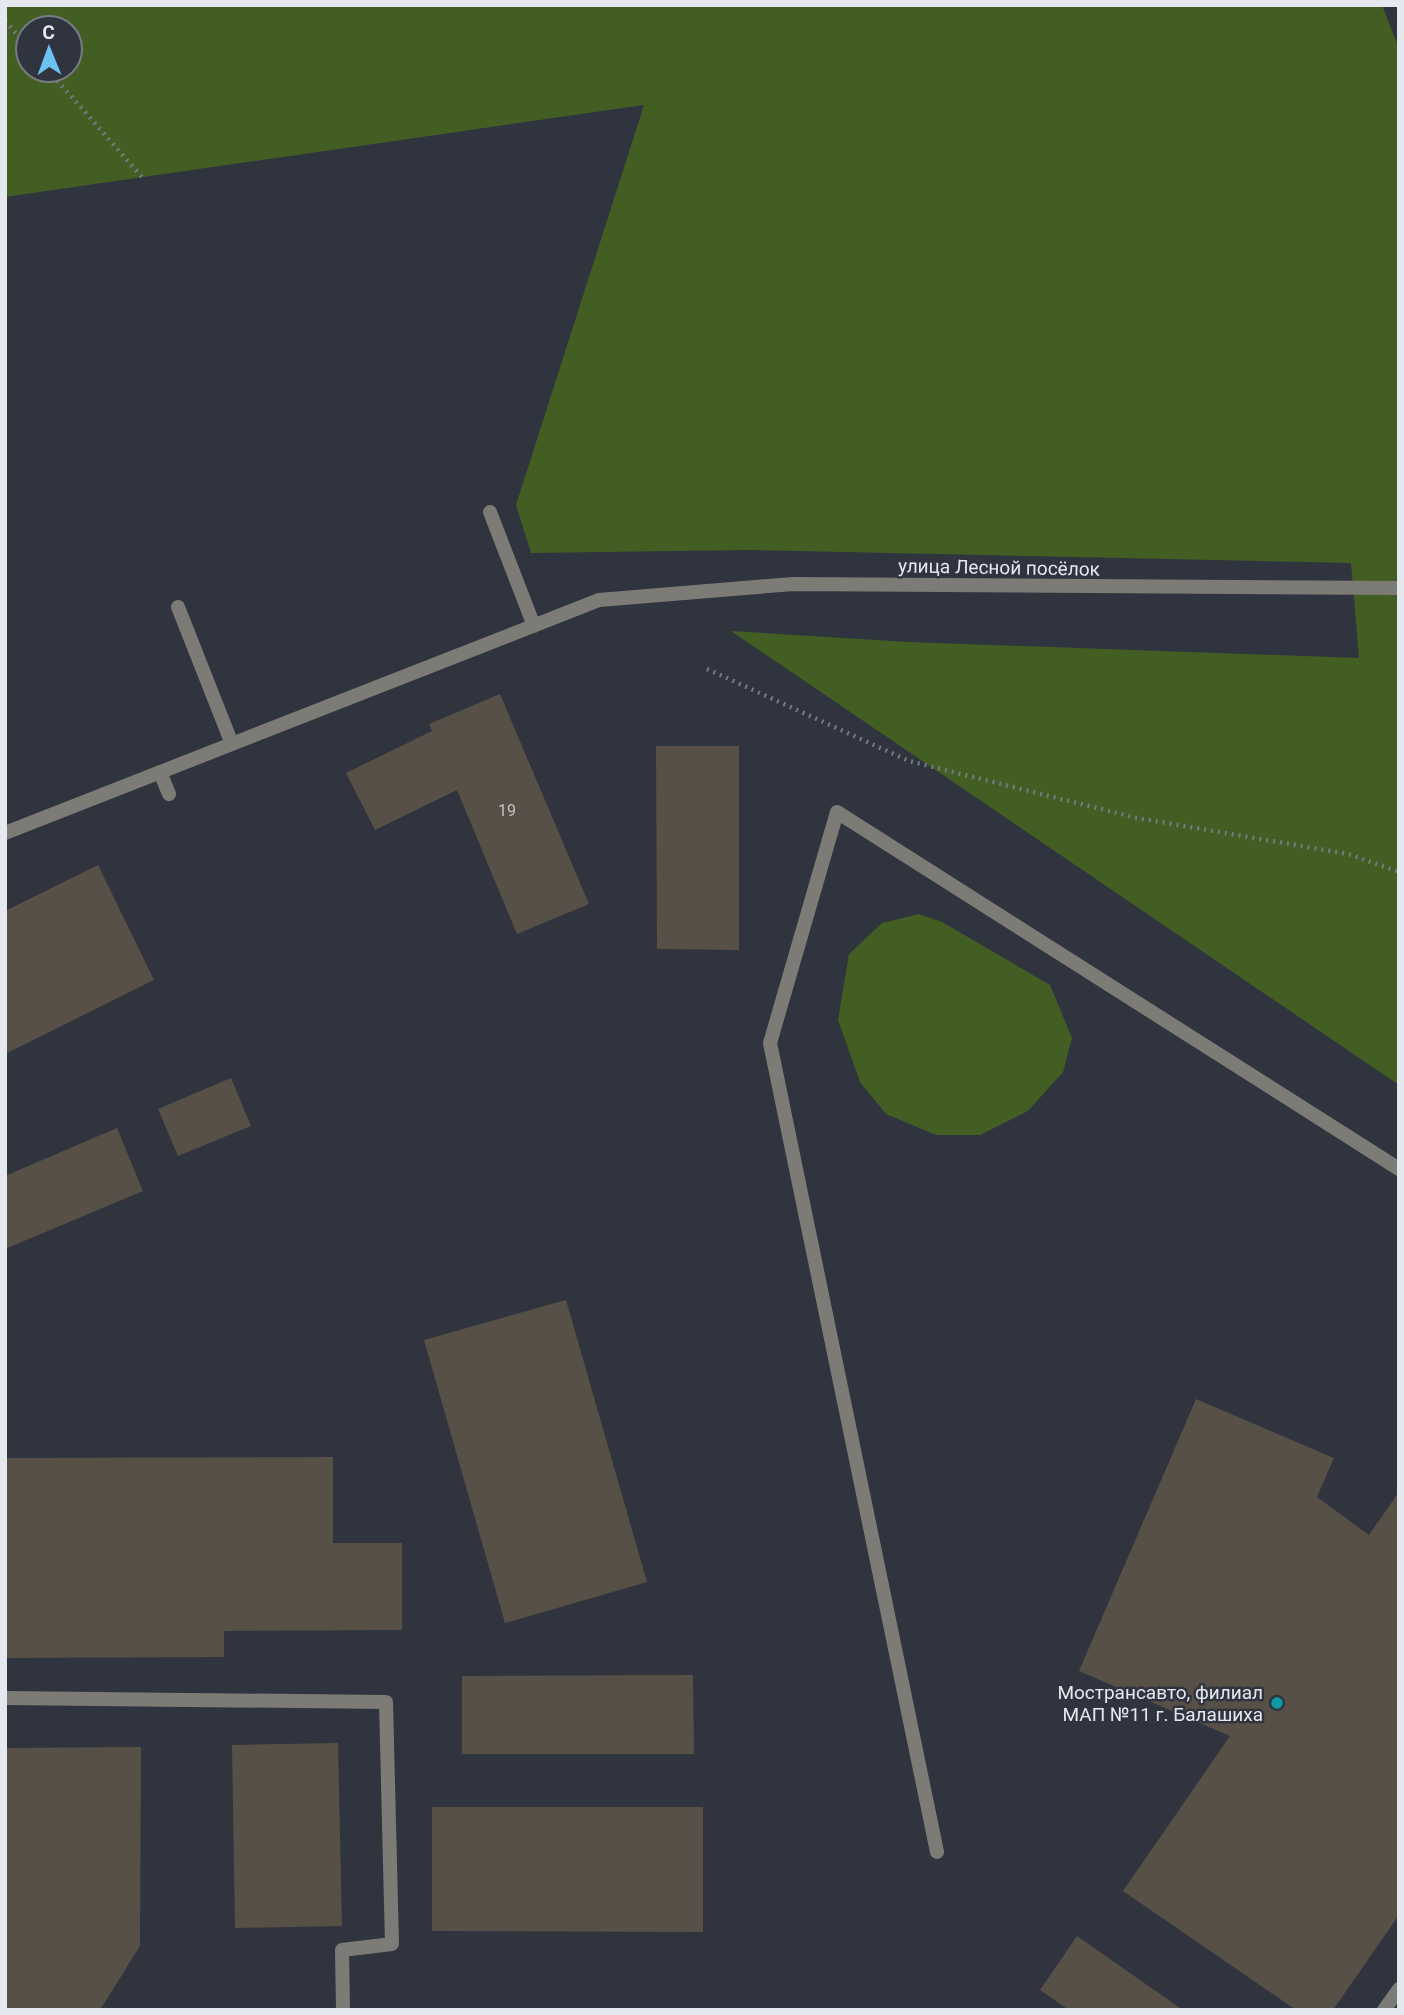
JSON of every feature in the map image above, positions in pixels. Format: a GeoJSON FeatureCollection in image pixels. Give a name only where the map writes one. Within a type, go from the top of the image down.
{"type":"FeatureCollection","features":[{"type":"Feature","properties":{"kind":"street"},"geometry":{"type":"LineString","coordinates":[[491,512],[534,626]]}},
{"type":"Feature","properties":{"kind":"street","name":"улица Лесной посёлок"},"geometry":{"type":"LineString","coordinates":[[5,833],[599,600],[793,584],[1399,589]]}},
{"type":"Feature","properties":{"kind":"street"},"geometry":{"type":"LineString","coordinates":[[178,607],[232,744]]}},
{"type":"Feature","properties":{"kind":"street"},"geometry":{"type":"LineString","coordinates":[[160,772],[169,794]]}},
{"type":"Feature","properties":{"kind":"street"},"geometry":{"type":"LineString","coordinates":[[937,1852],[770,1043],[837,812],[1399,1169]]}},
{"type":"Feature","properties":{"kind":"street"},"geometry":{"type":"LineString","coordinates":[[5,1698],[386,1702],[392,1944],[342,1950],[343,2010]]}},
{"type":"Feature","properties":{"kind":"street"},"geometry":{"type":"LineString","coordinates":[[1384,2010],[1399,1989]]}},
{"type":"Feature","properties":{"kind":"path"},"geometry":{"type":"LineString","coordinates":[[60,84],[142,177]]}},
{"type":"Feature","properties":{"kind":"path"},"geometry":{"type":"LineString","coordinates":[[707,669],[909,761],[1137,818],[1348,854],[1399,872]]}},
{"type":"Feature","properties":{"kind":"green space"},"geometry":{"type":"Polygon","coordinates":[[[5,5],[1382,5],[1399,49],[1399,1085],[731,631],[908,642],[1359,658],[1351,563],[748,550],[531,553],[516,505],[644,105],[5,197],[5,5]]]}},
{"type":"Feature","properties":{"kind":"green space"},"geometry":{"type":"Polygon","coordinates":[[[919,914],[942,922],[1050,985],[1072,1038],[1063,1072],[1028,1111],[980,1135],[936,1135],[886,1114],[860,1082],[838,1020],[849,954],[882,923],[919,914]]]}},
{"type":"Feature","properties":{"kind":"building"},"geometry":{"type":"Polygon","coordinates":[[[500,694],[589,904],[517,934],[457,790],[375,830],[346,773],[432,731],[429,724],[500,694]]]}},
{"type":"Feature","properties":{"kind":"building"},"geometry":{"type":"Polygon","coordinates":[[[656,746],[739,746],[739,950],[657,949],[656,746]]]}},
{"type":"Feature","properties":{"kind":"building"},"geometry":{"type":"Polygon","coordinates":[[[98,865],[154,980],[5,1054],[5,911],[98,865]]]}},
{"type":"Feature","properties":{"kind":"building"},"geometry":{"type":"Polygon","coordinates":[[[231,1078],[251,1126],[178,1156],[158,1109],[231,1078]]]}},
{"type":"Feature","properties":{"kind":"building"},"geometry":{"type":"Polygon","coordinates":[[[117,1128],[143,1191],[5,1249],[5,1176],[117,1128]]]}},
{"type":"Feature","properties":{"kind":"building"},"geometry":{"type":"Polygon","coordinates":[[[566,1300],[647,1582],[505,1623],[424,1340],[566,1300]]]}},
{"type":"Feature","properties":{"kind":"building","name":"Мострансавто, филиал МАП №11 г. Балашиха"},"geometry":{"type":"Polygon","coordinates":[[[1196,1399],[1334,1458],[1317,1497],[1369,1535],[1399,1492],[1399,1915],[1333,2010],[1296,2010],[1123,1891],[1230,1736],[1079,1671],[1196,1399]]]}},
{"type":"Feature","properties":{"kind":"building"},"geometry":{"type":"Polygon","coordinates":[[[333,1457],[333,1543],[402,1543],[402,1630],[224,1631],[224,1657],[5,1658],[5,1458],[333,1457]]]}},
{"type":"Feature","properties":{"kind":"building"},"geometry":{"type":"Polygon","coordinates":[[[693,1675],[694,1754],[462,1754],[462,1676],[693,1675]]]}},
{"type":"Feature","properties":{"kind":"building"},"geometry":{"type":"Polygon","coordinates":[[[338,1743],[342,1926],[235,1928],[232,1745],[338,1743]]]}},
{"type":"Feature","properties":{"kind":"building"},"geometry":{"type":"Polygon","coordinates":[[[141,1747],[140,1946],[100,2010],[5,2010],[5,1748],[141,1747]]]}},
{"type":"Feature","properties":{"kind":"building"},"geometry":{"type":"Polygon","coordinates":[[[432,1807],[703,1807],[703,1932],[432,1931],[432,1807]]]}},
{"type":"Feature","properties":{"kind":"building"},"geometry":{"type":"Polygon","coordinates":[[[1077,1936],[1183,2010],[1069,2010],[1040,1990],[1077,1936]]]}},
{"type":"Feature","properties":{"kind":"place","name":"Мострансавто, филиал МАП №11 г. Балашиха"},"geometry":{"type":"Point","coordinates":[1277,1703]}}]}
